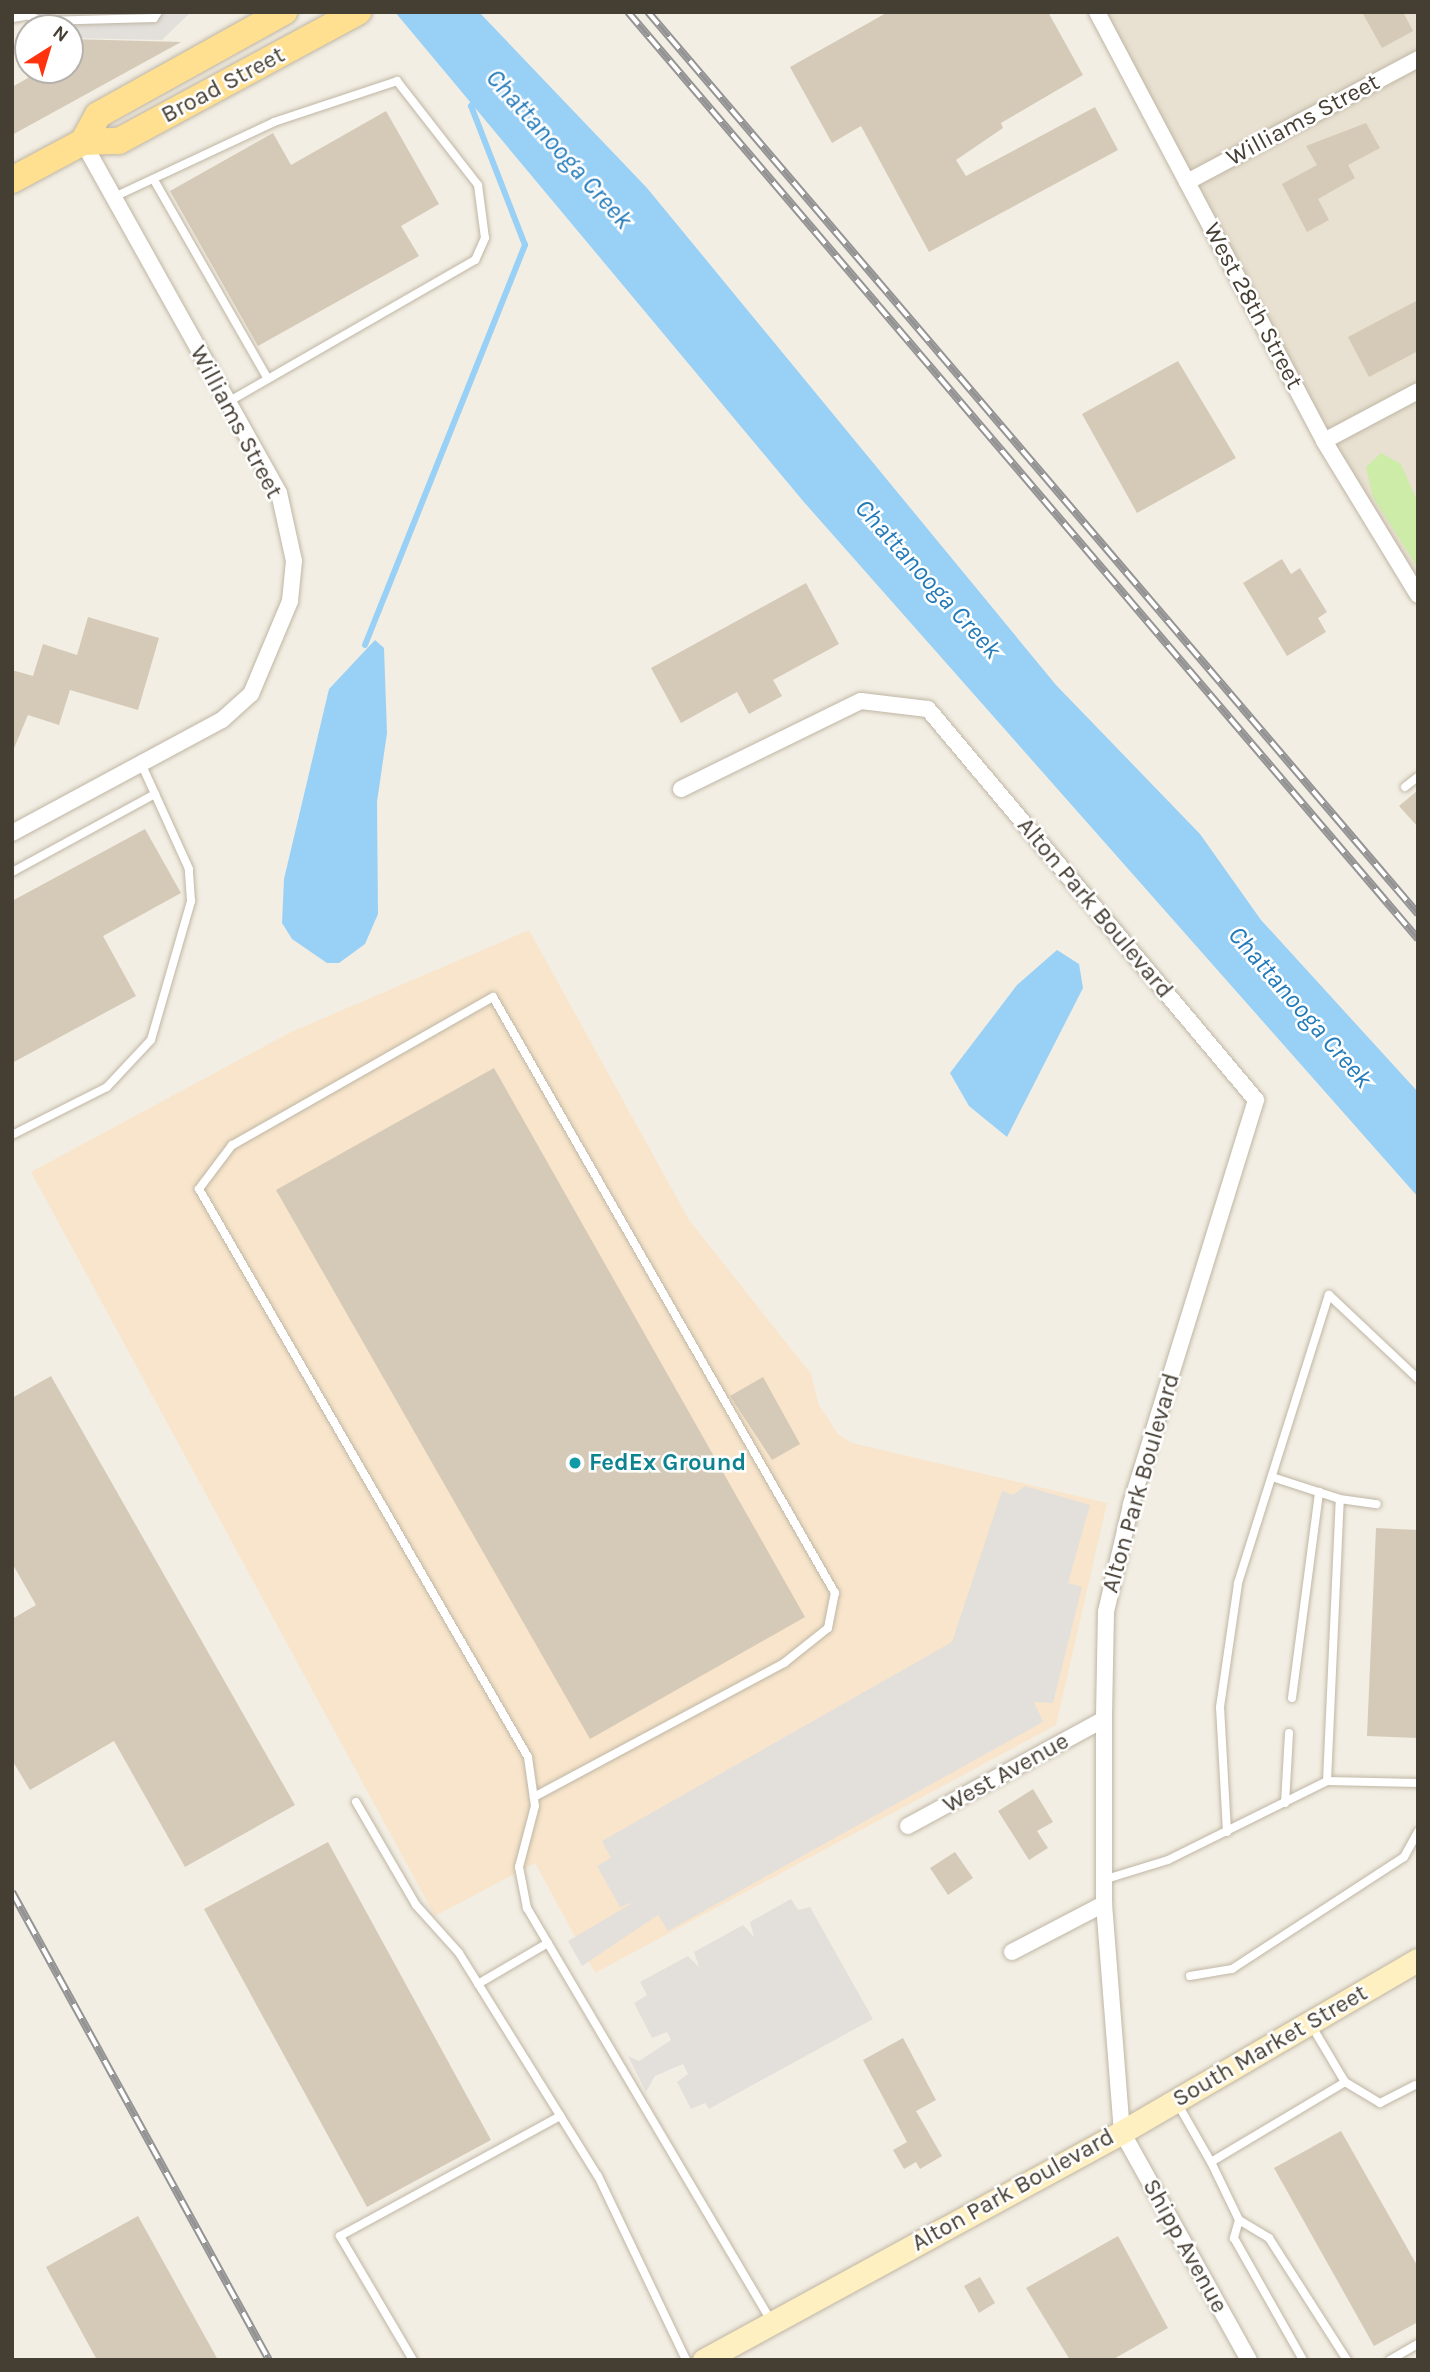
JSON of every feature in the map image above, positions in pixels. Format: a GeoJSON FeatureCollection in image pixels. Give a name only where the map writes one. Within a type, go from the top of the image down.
{"type":"FeatureCollection","features":[{"type":"Feature","properties":{"kind":"main road","name":"Broad Street"},"geometry":{"type":"LineString","coordinates":[[83,142],[98,115],[284,12]]}},
{"type":"Feature","properties":{"kind":"main road","name":"Broad Street"},"geometry":{"type":"LineString","coordinates":[[12,180],[83,142],[119,141],[358,12]]}},
{"type":"Feature","properties":{"kind":"main road","name":"South Market Street"},"geometry":{"type":"LineString","coordinates":[[1122,2132],[1418,1960]]}},
{"type":"Feature","properties":{"kind":"main road","name":"Alton Park Boulevard"},"geometry":{"type":"LineString","coordinates":[[704,2360],[1122,2132]]}},
{"type":"Feature","properties":{"kind":"street","name":"West 28th Street"},"geometry":{"type":"LineString","coordinates":[[1097,12],[1324,441],[1418,595]]}},
{"type":"Feature","properties":{"kind":"street","name":"Williams Street"},"geometry":{"type":"LineString","coordinates":[[1187,182],[1418,59]]}},
{"type":"Feature","properties":{"kind":"street","name":"Williams Street"},"geometry":{"type":"LineString","coordinates":[[12,833],[222,720],[251,694],[290,601],[294,561],[279,493],[83,142]]}},
{"type":"Feature","properties":{"kind":"street"},"geometry":{"type":"LineString","coordinates":[[1324,441],[1418,391]]}},
{"type":"Feature","properties":{"kind":"street","name":"Alton Park Boulevard"},"geometry":{"type":"LineString","coordinates":[[681,789],[797,728],[861,701],[928,709],[1256,1100],[1131,1505],[1106,1612],[1104,1904],[1122,2132]]}},
{"type":"Feature","properties":{"kind":"street","name":"West Avenue"},"geometry":{"type":"LineString","coordinates":[[908,1826],[1104,1719]]}},
{"type":"Feature","properties":{"kind":"street"},"geometry":{"type":"LineString","coordinates":[[1013,1952],[1104,1904]]}},
{"type":"Feature","properties":{"kind":"street","name":"Shipp Avenue"},"geometry":{"type":"LineString","coordinates":[[1122,2132],[1249,2360]]}},
{"type":"Feature","properties":{"kind":"lane"},"geometry":{"type":"LineString","coordinates":[[84,16],[153,18],[158,12]]}},
{"type":"Feature","properties":{"kind":"lane"},"geometry":{"type":"LineString","coordinates":[[112,198],[274,122],[397,80],[478,184],[485,238],[475,260],[228,402]]}},
{"type":"Feature","properties":{"kind":"lane"},"geometry":{"type":"LineString","coordinates":[[154,180],[268,379]]}},
{"type":"Feature","properties":{"kind":"lane"},"geometry":{"type":"LineString","coordinates":[[12,1135],[107,1087],[151,1040],[191,901],[189,869],[141,763]]}},
{"type":"Feature","properties":{"kind":"lane"},"geometry":{"type":"LineString","coordinates":[[1405,787],[1418,777]]}},
{"type":"Feature","properties":{"kind":"lane"},"geometry":{"type":"LineString","coordinates":[[12,872],[155,794]]}},
{"type":"Feature","properties":{"kind":"lane"},"geometry":{"type":"LineString","coordinates":[[534,1797],[784,1663],[828,1628],[835,1592],[492,997],[232,1145],[199,1189],[528,1757],[534,1797],[519,1867],[527,1908],[772,2322]]}},
{"type":"Feature","properties":{"kind":"lane"},"geometry":{"type":"LineString","coordinates":[[1227,1832],[1220,1707],[1238,1583],[1329,1294],[1418,1379]]}},
{"type":"Feature","properties":{"kind":"lane"},"geometry":{"type":"LineString","coordinates":[[1272,1476],[1340,1499],[1377,1504]]}},
{"type":"Feature","properties":{"kind":"lane"},"geometry":{"type":"LineString","coordinates":[[1292,1698],[1319,1492]]}},
{"type":"Feature","properties":{"kind":"lane"},"geometry":{"type":"LineString","coordinates":[[1327,1781],[1340,1499]]}},
{"type":"Feature","properties":{"kind":"lane"},"geometry":{"type":"LineString","coordinates":[[1285,1803],[1289,1733]]}},
{"type":"Feature","properties":{"kind":"lane"},"geometry":{"type":"LineString","coordinates":[[1104,1880],[1227,1832],[1327,1781],[1418,1783]]}},
{"type":"Feature","properties":{"kind":"lane"},"geometry":{"type":"LineString","coordinates":[[356,1802],[416,1905],[478,1984],[598,2176],[686,2360]]}},
{"type":"Feature","properties":{"kind":"lane"},"geometry":{"type":"LineString","coordinates":[[1190,1976],[1232,1969],[1404,1857],[1418,1832]]}},
{"type":"Feature","properties":{"kind":"lane"},"geometry":{"type":"LineString","coordinates":[[478,1984],[548,1943]]}},
{"type":"Feature","properties":{"kind":"lane"},"geometry":{"type":"LineString","coordinates":[[1310,2023],[1345,2082],[1380,2103],[1415,2085]]}},
{"type":"Feature","properties":{"kind":"lane"},"geometry":{"type":"LineString","coordinates":[[1211,2162],[1345,2082]]}},
{"type":"Feature","properties":{"kind":"lane"},"geometry":{"type":"LineString","coordinates":[[1175,2101],[1211,2162],[1239,2220],[1269,2238],[1347,2360]]}},
{"type":"Feature","properties":{"kind":"lane"},"geometry":{"type":"LineString","coordinates":[[413,2360],[340,2236],[560,2116]]}},
{"type":"Feature","properties":{"kind":"lane"},"geometry":{"type":"LineString","coordinates":[[1239,2220],[1234,2238],[1303,2360]]}},
{"type":"Feature","properties":{"kind":"lane"},"geometry":{"type":"LineString","coordinates":[[1390,2360],[1418,2344]]}},
{"type":"Feature","properties":{"kind":"shaded area"},"geometry":{"type":"Polygon","coordinates":[[[57,12],[191,12],[162,40],[84,38],[84,14],[57,12]]]}},
{"type":"Feature","properties":{"kind":"shaded area"},"geometry":{"type":"Polygon","coordinates":[[[1097,12],[1418,12],[1418,595],[1097,12]]]}},
{"type":"Feature","properties":{"kind":"shaded area"},"geometry":{"type":"Polygon","coordinates":[[[529,930],[689,1220],[811,1374],[819,1405],[838,1434],[852,1443],[1107,1503],[1056,1725],[595,1973],[535,1863],[435,1916],[31,1172],[291,1032],[529,930]]]}},
{"type":"Feature","properties":{"kind":"shaded area"},"geometry":{"type":"Polygon","coordinates":[[[1025,1486],[1090,1505],[1068,1583],[1082,1587],[1053,1703],[1034,1702],[1043,1722],[668,1931],[658,1915],[582,1966],[568,1941],[634,1902],[620,1907],[597,1866],[611,1858],[602,1841],[952,1642],[1002,1491],[1013,1495],[1025,1486]]]}},
{"type":"Feature","properties":{"kind":"shaded area"},"geometry":{"type":"Polygon","coordinates":[[[791,1899],[798,1910],[810,1907],[873,2019],[709,2109],[705,2103],[691,2109],[677,2082],[688,2074],[683,2064],[655,2076],[646,2092],[628,2056],[639,2061],[671,2040],[667,2032],[652,2038],[634,2003],[647,1995],[640,1982],[688,1956],[699,1967],[694,1952],[743,1925],[754,1937],[750,1922],[791,1899]]]}},
{"type":"Feature","properties":{"kind":"green space"},"geometry":{"type":"Polygon","coordinates":[[[1381,453],[1401,464],[1418,503],[1418,568],[1373,497],[1366,467],[1381,453]]]}},
{"type":"Feature","properties":{"kind":"water","name":"Chattanooga Creek"},"geometry":{"type":"Polygon","coordinates":[[[395,12],[479,12],[647,188],[1056,685],[1200,834],[1261,920],[1418,1092],[1418,1197],[803,501],[395,12]]]}},
{"type":"Feature","properties":{"kind":"water"},"geometry":{"type":"Polygon","coordinates":[[[375,640],[384,648],[387,733],[377,802],[378,914],[365,944],[339,963],[327,963],[292,939],[282,923],[284,879],[329,689],[375,640]]]}},
{"type":"Feature","properties":{"kind":"water"},"geometry":{"type":"Polygon","coordinates":[[[1057,950],[1079,964],[1083,988],[1007,1137],[969,1106],[950,1073],[1017,985],[1057,950]]]}},
{"type":"Feature","properties":{"kind":"building"},"geometry":{"type":"Polygon","coordinates":[[[888,12],[1048,12],[1083,75],[1001,123],[1003,128],[956,160],[966,176],[1095,107],[1118,150],[929,252],[861,126],[832,143],[790,67],[888,12]]]}},
{"type":"Feature","properties":{"kind":"building"},"geometry":{"type":"Polygon","coordinates":[[[1362,12],[1403,12],[1413,31],[1382,48],[1362,12]]]}},
{"type":"Feature","properties":{"kind":"building"},"geometry":{"type":"Polygon","coordinates":[[[84,39],[181,42],[12,135],[12,87],[17,84],[84,84],[84,39]]]}},
{"type":"Feature","properties":{"kind":"building"},"geometry":{"type":"Polygon","coordinates":[[[386,111],[439,204],[401,226],[419,256],[258,346],[170,191],[273,133],[291,165],[386,111]]]}},
{"type":"Feature","properties":{"kind":"building"},"geometry":{"type":"Polygon","coordinates":[[[1366,123],[1380,148],[1348,165],[1355,178],[1318,199],[1329,220],[1307,232],[1282,184],[1317,165],[1306,146],[1366,123]]]}},
{"type":"Feature","properties":{"kind":"building"},"geometry":{"type":"Polygon","coordinates":[[[1418,300],[1418,351],[1369,377],[1348,337],[1418,300]]]}},
{"type":"Feature","properties":{"kind":"building"},"geometry":{"type":"Polygon","coordinates":[[[1178,361],[1236,458],[1137,513],[1082,414],[1178,361]]]}},
{"type":"Feature","properties":{"kind":"building"},"geometry":{"type":"Polygon","coordinates":[[[1282,559],[1291,574],[1300,568],[1327,612],[1318,618],[1326,632],[1287,656],[1243,583],[1282,559]]]}},
{"type":"Feature","properties":{"kind":"building"},"geometry":{"type":"Polygon","coordinates":[[[806,583],[839,644],[773,680],[782,696],[749,714],[737,692],[681,723],[651,668],[806,583]]]}},
{"type":"Feature","properties":{"kind":"building"},"geometry":{"type":"Polygon","coordinates":[[[88,617],[159,638],[138,710],[70,690],[59,725],[28,715],[12,753],[12,670],[33,676],[43,644],[77,655],[88,617]]]}},
{"type":"Feature","properties":{"kind":"building"},"geometry":{"type":"Polygon","coordinates":[[[1418,790],[1418,827],[1399,806],[1418,790]]]}},
{"type":"Feature","properties":{"kind":"building"},"geometry":{"type":"Polygon","coordinates":[[[145,829],[181,893],[103,936],[136,996],[12,1063],[12,901],[145,829]]]}},
{"type":"Feature","properties":{"kind":"building","name":"FedEx Ground"},"geometry":{"type":"Polygon","coordinates":[[[494,1068],[805,1617],[590,1739],[276,1190],[494,1068]]]}},
{"type":"Feature","properties":{"kind":"building"},"geometry":{"type":"Polygon","coordinates":[[[51,1376],[295,1805],[185,1867],[114,1741],[30,1790],[12,1760],[12,1619],[36,1605],[12,1563],[12,1398],[51,1376]]]}},
{"type":"Feature","properties":{"kind":"building"},"geometry":{"type":"Polygon","coordinates":[[[763,1377],[800,1444],[772,1460],[730,1396],[763,1377]]]}},
{"type":"Feature","properties":{"kind":"building"},"geometry":{"type":"Polygon","coordinates":[[[1376,1528],[1418,1530],[1418,1738],[1367,1736],[1376,1528]]]}},
{"type":"Feature","properties":{"kind":"building"},"geometry":{"type":"Polygon","coordinates":[[[1033,1789],[1053,1822],[1037,1831],[1048,1848],[1029,1860],[998,1811],[1033,1789]]]}},
{"type":"Feature","properties":{"kind":"building"},"geometry":{"type":"Polygon","coordinates":[[[328,1842],[491,2140],[367,2207],[204,1909],[328,1842]]]}},
{"type":"Feature","properties":{"kind":"building"},"geometry":{"type":"Polygon","coordinates":[[[955,1852],[973,1878],[948,1895],[930,1868],[955,1852]]]}},
{"type":"Feature","properties":{"kind":"building"},"geometry":{"type":"Polygon","coordinates":[[[903,2038],[936,2100],[916,2111],[942,2156],[920,2169],[916,2162],[904,2169],[893,2150],[907,2142],[863,2060],[903,2038]]]}},
{"type":"Feature","properties":{"kind":"building"},"geometry":{"type":"Polygon","coordinates":[[[1341,2131],[1418,2267],[1418,2322],[1374,2346],[1274,2168],[1341,2131]]]}},
{"type":"Feature","properties":{"kind":"building"},"geometry":{"type":"Polygon","coordinates":[[[138,2216],[218,2360],[97,2360],[46,2267],[138,2216]]]}},
{"type":"Feature","properties":{"kind":"building"},"geometry":{"type":"Polygon","coordinates":[[[1118,2236],[1168,2328],[1112,2360],[1070,2360],[1026,2288],[1118,2236]]]}},
{"type":"Feature","properties":{"kind":"building"},"geometry":{"type":"Polygon","coordinates":[[[980,2277],[995,2303],[979,2313],[964,2286],[980,2277]]]}},
{"type":"Feature","properties":{"kind":"waterway","name":"Chattanooga Creek"},"geometry":{"type":"LineString","coordinates":[[365,645],[525,245],[471,106],[477,99]]}},
{"type":"Feature","properties":{"kind":"railway"},"geometry":{"type":"LineString","coordinates":[[628,12],[1418,939]]}},
{"type":"Feature","properties":{"kind":"railway"},"geometry":{"type":"LineString","coordinates":[[648,12],[1418,914]]}},
{"type":"Feature","properties":{"kind":"railway"},"geometry":{"type":"LineString","coordinates":[[12,1892],[269,2360]]}},
{"type":"Feature","properties":{"kind":"place","name":"FedEx Ground"},"geometry":{"type":"Point","coordinates":[575,1463]}}]}
